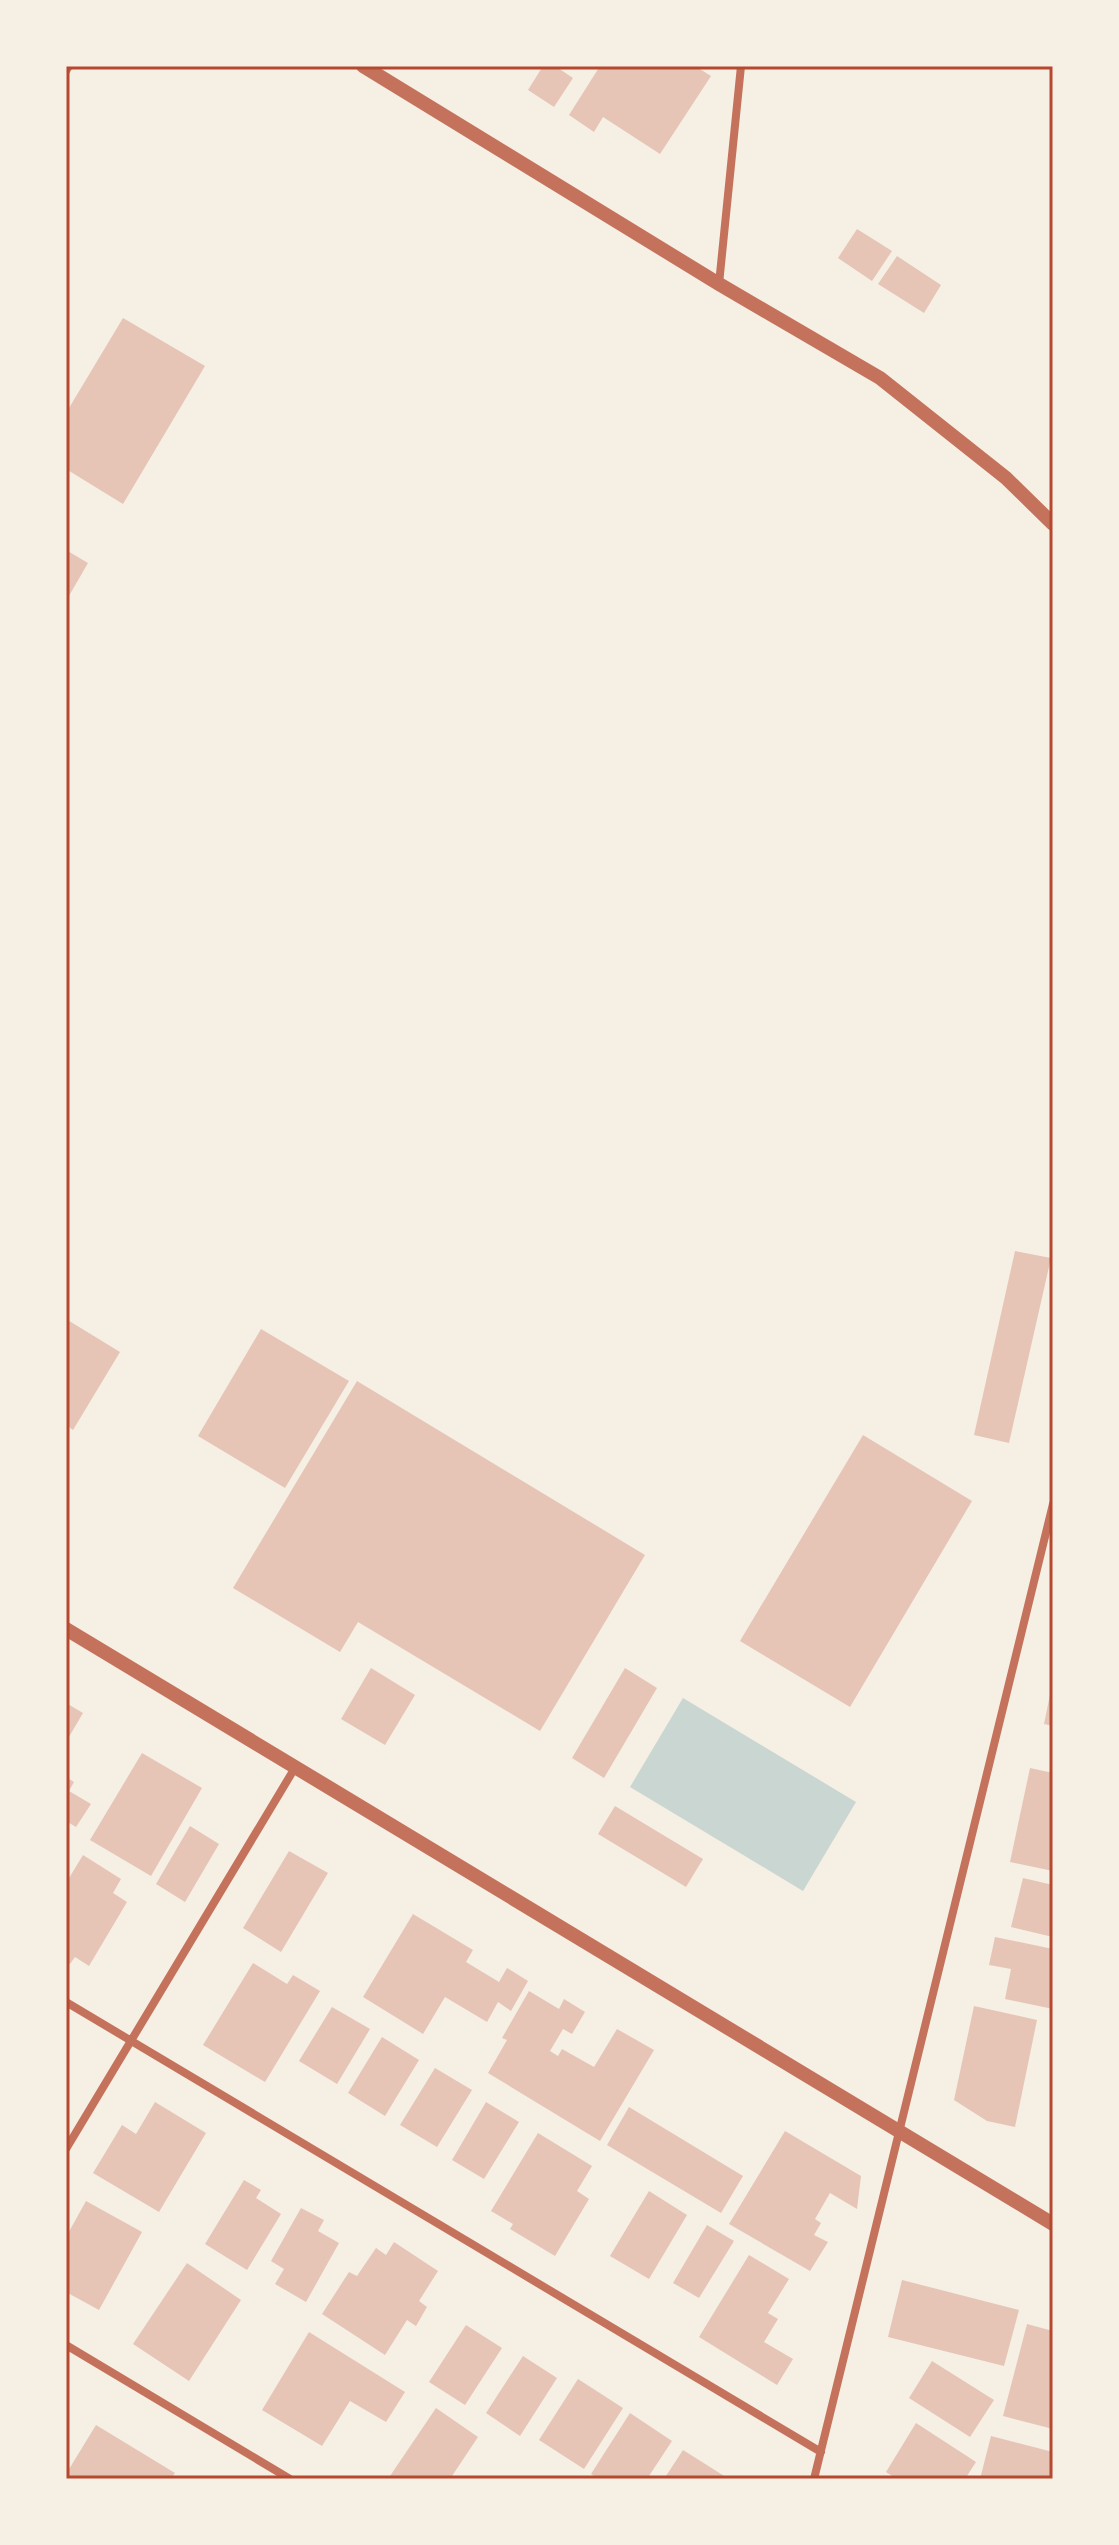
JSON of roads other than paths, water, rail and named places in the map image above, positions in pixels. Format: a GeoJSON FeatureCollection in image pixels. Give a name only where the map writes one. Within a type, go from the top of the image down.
{"type":"FeatureCollection","features":[{"type":"Feature","properties":{"kind":"street"},"geometry":{"type":"LineString","coordinates":[[363,66],[719,284],[880,378],[1006,478],[1053,524]]}},
{"type":"Feature","properties":{"kind":"street"},"geometry":{"type":"LineString","coordinates":[[719,284],[741,66]]}},
{"type":"Feature","properties":{"kind":"street"},"geometry":{"type":"LineString","coordinates":[[814,2479],[1053,1504]]}},
{"type":"Feature","properties":{"kind":"street"},"geometry":{"type":"LineString","coordinates":[[66,1629],[1053,2224]]}},
{"type":"Feature","properties":{"kind":"street"},"geometry":{"type":"LineString","coordinates":[[66,2149],[296,1766]]}},
{"type":"Feature","properties":{"kind":"street"},"geometry":{"type":"LineString","coordinates":[[66,2002],[821,2452]]}},
{"type":"Feature","properties":{"kind":"street"},"geometry":{"type":"LineString","coordinates":[[66,2345],[290,2479]]}}]}
